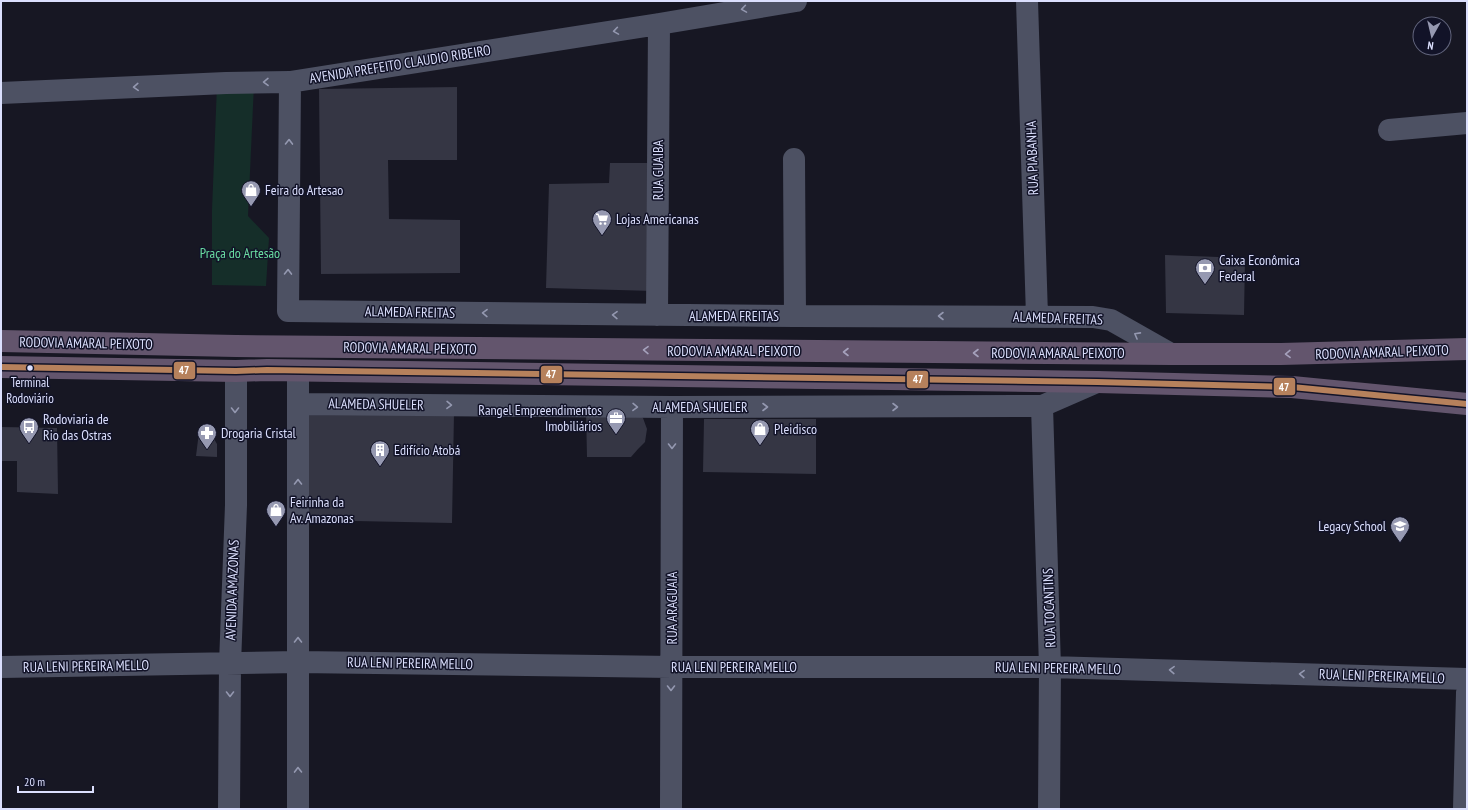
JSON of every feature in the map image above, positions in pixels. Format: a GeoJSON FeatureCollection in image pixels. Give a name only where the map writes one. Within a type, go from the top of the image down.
{"type":"FeatureCollection","features":[{"type":"Feature","properties":{"kind":"highway","name":"RODOVIA AMARAL PEIXOTO"},"geometry":{"type":"LineString","coordinates":[[1,340],[236,346],[1171,354],[1281,354],[1467,349]]}},
{"type":"Feature","properties":{"kind":"highway","name":"RODOVIA AMARAL PEIXOTO"},"geometry":{"type":"LineString","coordinates":[[1,367],[1097,382],[1292,387],[1467,404]]}},
{"type":"Feature","properties":{"kind":"street","name":"AVENIDA PREFEITO CLAUDIO RIBEIRO"},"geometry":{"type":"LineString","coordinates":[[1,93],[226,83],[290,82],[796,1]]}},
{"type":"Feature","properties":{"kind":"street","name":"RUA PIABANHA"},"geometry":{"type":"LineString","coordinates":[[1027,1],[1037,316]]}},
{"type":"Feature","properties":{"kind":"street","name":"RUA GUAIBA"},"geometry":{"type":"LineString","coordinates":[[657,315],[659,24]]}},
{"type":"Feature","properties":{"kind":"street","name":"ALAMEDA FREITAS"},"geometry":{"type":"LineString","coordinates":[[290,82],[288,311],[657,315],[1093,317],[1106,318],[1171,354]]}},
{"type":"Feature","properties":{"kind":"street"},"geometry":{"type":"LineString","coordinates":[[1390,130],[1467,123]]}},
{"type":"Feature","properties":{"kind":"street"},"geometry":{"type":"LineString","coordinates":[[794,159],[795,316]]}},
{"type":"Feature","properties":{"kind":"street","name":"AVENIDA AMAZONAS"},"geometry":{"type":"LineString","coordinates":[[229,809],[230,664],[236,505],[236,371]]}},
{"type":"Feature","properties":{"kind":"street"},"geometry":{"type":"LineString","coordinates":[[298,372],[298,809]]}},
{"type":"Feature","properties":{"kind":"street","name":"ALAMEDA SHUELER"},"geometry":{"type":"LineString","coordinates":[[298,404],[672,407],[1042,406],[1097,382]]}},
{"type":"Feature","properties":{"kind":"street","name":"RUA TOCANTINS"},"geometry":{"type":"LineString","coordinates":[[1042,406],[1050,667],[1049,809]]}},
{"type":"Feature","properties":{"kind":"street","name":"RUA ARAGUAIA"},"geometry":{"type":"LineString","coordinates":[[671,809],[672,407]]}},
{"type":"Feature","properties":{"kind":"street","name":"RUA LENI PEREIRA MELLO"},"geometry":{"type":"LineString","coordinates":[[1,667],[298,662],[672,667],[1050,667],[1467,679]]}},
{"type":"Feature","properties":{"kind":"street"},"geometry":{"type":"LineString","coordinates":[[1464,809],[1467,693]]}},
{"type":"Feature","properties":{"kind":"green space","name":"Praça do Artesão"},"geometry":{"type":"Polygon","coordinates":[[[254,84],[248,216],[269,238],[266,286],[212,285],[212,210],[217,85],[254,84]]]}},
{"type":"Feature","properties":{"kind":"building"},"geometry":{"type":"Polygon","coordinates":[[[457,87],[457,160],[388,160],[389,219],[460,220],[460,273],[321,274],[319,89],[457,87]]]}},
{"type":"Feature","properties":{"kind":"building","name":"Lojas Americanas"},"geometry":{"type":"Polygon","coordinates":[[[610,163],[658,163],[654,291],[546,288],[549,184],[609,183],[610,163]]]}},
{"type":"Feature","properties":{"kind":"building","name":"Caixa Econômica Federal"},"geometry":{"type":"Polygon","coordinates":[[[1165,255],[1245,258],[1244,315],[1166,313],[1165,255]]]}},
{"type":"Feature","properties":{"kind":"building","name":"Rangel Empreendimentos Imobiliários"},"geometry":{"type":"Polygon","coordinates":[[[631,410],[643,418],[647,429],[645,442],[631,457],[587,457],[586,411],[631,410]]]}},
{"type":"Feature","properties":{"kind":"building","name":"Edifício Atobá"},"geometry":{"type":"Polygon","coordinates":[[[308,412],[454,413],[452,523],[307,520],[308,412]]]}},
{"type":"Feature","properties":{"kind":"building","name":"Pleidisco"},"geometry":{"type":"Polygon","coordinates":[[[704,419],[816,419],[816,474],[703,472],[704,419]]]}},
{"type":"Feature","properties":{"kind":"building","name":"Rodoviaria de Rio das Ostras"},"geometry":{"type":"Polygon","coordinates":[[[1,427],[57,428],[58,494],[17,492],[17,461],[1,461],[1,427]]]}},
{"type":"Feature","properties":{"kind":"building","name":"Drogaria Cristal"},"geometry":{"type":"Polygon","coordinates":[[[199,432],[211,434],[217,444],[217,457],[196,456],[199,432]]]}},
{"type":"Feature","properties":{"kind":"transit line","name":"47"},"geometry":{"type":"LineString","coordinates":[[1,367],[1097,382],[1292,387],[1467,404]]}},
{"type":"Feature","properties":{"kind":"place","name":"Feira do Artesao"},"geometry":{"type":"Point","coordinates":[251,207]}},
{"type":"Feature","properties":{"kind":"place","name":"Lojas Americanas"},"geometry":{"type":"Point","coordinates":[602,236]}},
{"type":"Feature","properties":{"kind":"place","name":"Caixa Econômica Federal"},"geometry":{"type":"Point","coordinates":[1205,285]}},
{"type":"Feature","properties":{"kind":"place","name":"Terminal Rodoviário"},"geometry":{"type":"Point","coordinates":[30,368]}},
{"type":"Feature","properties":{"kind":"place","name":"Rangel Empreendimentos Imobiliários"},"geometry":{"type":"Point","coordinates":[616,435]}},
{"type":"Feature","properties":{"kind":"place","name":"Rodoviaria de Rio das Ostras"},"geometry":{"type":"Point","coordinates":[29,444]}},
{"type":"Feature","properties":{"kind":"place","name":"Pleidisco"},"geometry":{"type":"Point","coordinates":[760,446]}},
{"type":"Feature","properties":{"kind":"place","name":"Drogaria Cristal"},"geometry":{"type":"Point","coordinates":[207,450]}},
{"type":"Feature","properties":{"kind":"place","name":"Edifício Atobá"},"geometry":{"type":"Point","coordinates":[380,467]}},
{"type":"Feature","properties":{"kind":"place","name":"Feirinha da Av. Amazonas"},"geometry":{"type":"Point","coordinates":[276,527]}},
{"type":"Feature","properties":{"kind":"place","name":"Legacy School"},"geometry":{"type":"Point","coordinates":[1400,543]}}]}
